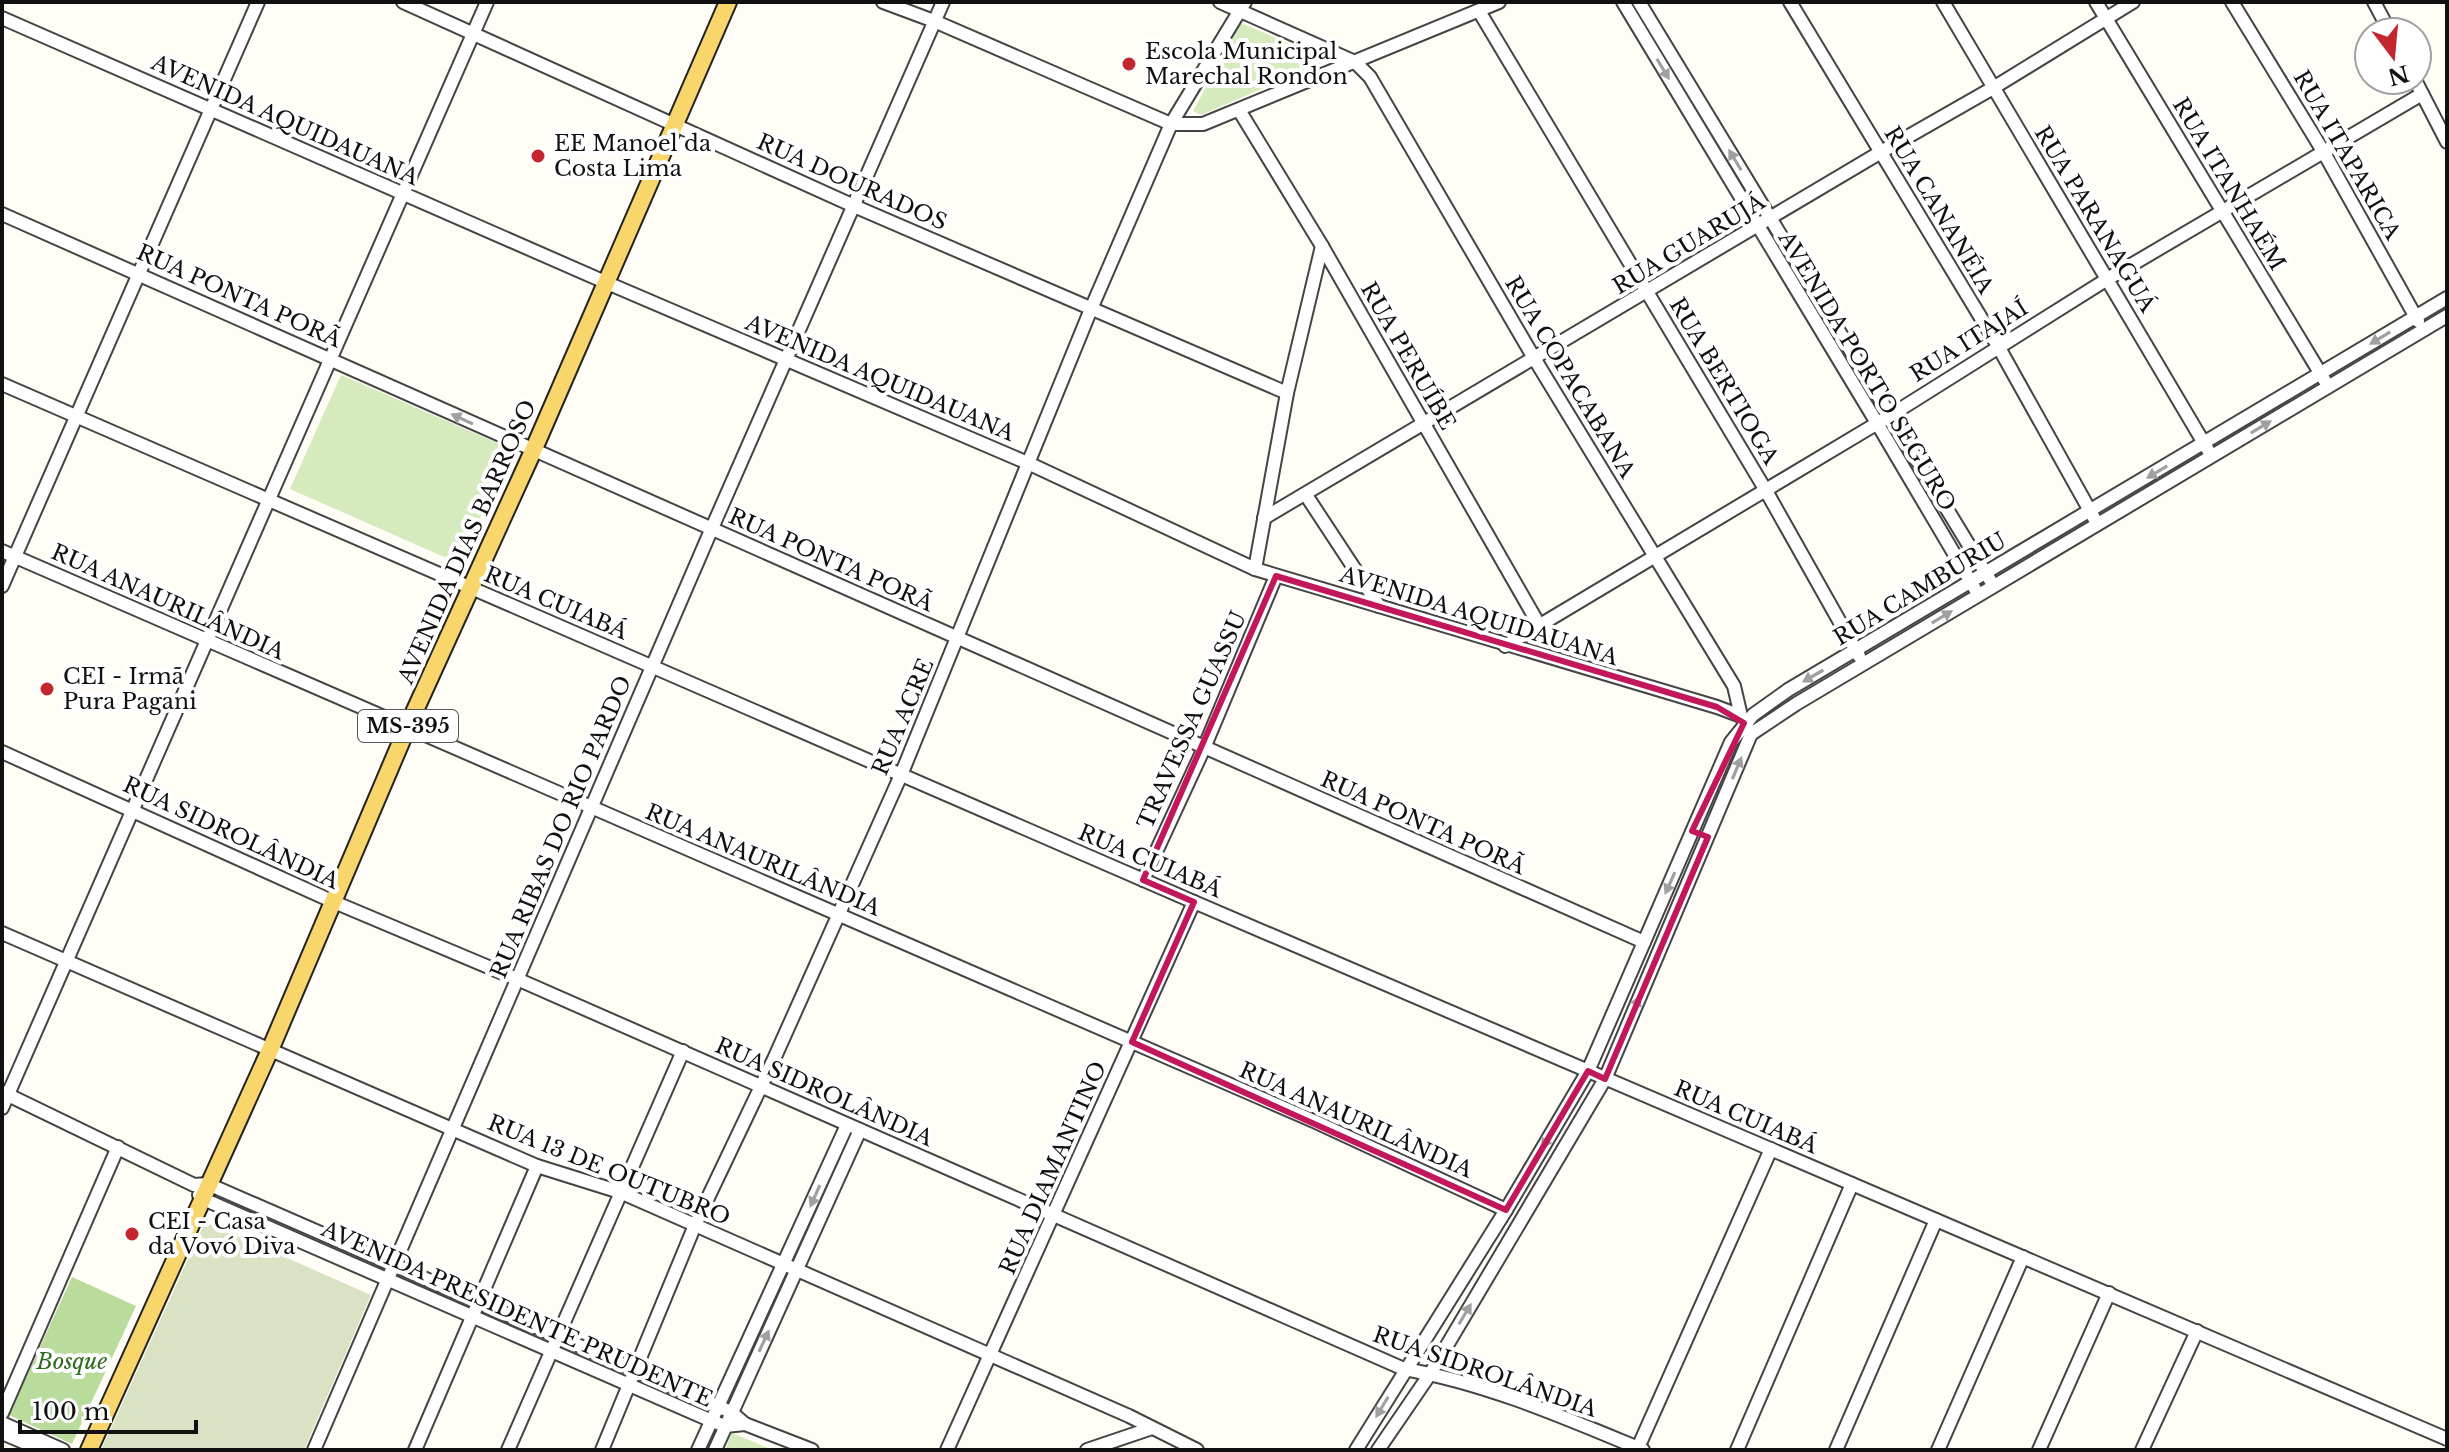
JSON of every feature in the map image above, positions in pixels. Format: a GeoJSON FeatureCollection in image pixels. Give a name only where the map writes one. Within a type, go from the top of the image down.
{"type":"FeatureCollection","features":[{"type":"Feature","properties":{"kind":"main road","name":"AVENIDA DIAS BARROSO"},"geometry":{"type":"LineString","coordinates":[[89,1450],[148,1323],[201,1189],[270,1050],[407,728],[533,451],[728,2]]}},
{"type":"Feature","properties":{"kind":"street"},"geometry":{"type":"LineString","coordinates":[[2,586],[258,2]]}},
{"type":"Feature","properties":{"kind":"street","name":"RUA DOURADOS"},"geometry":{"type":"LineString","coordinates":[[403,2],[854,206],[1287,393]]}},
{"type":"Feature","properties":{"kind":"street"},"geometry":{"type":"LineString","coordinates":[[2,1108],[5,1093],[67,961],[487,2]]}},
{"type":"Feature","properties":{"kind":"street"},"geometry":{"type":"LineString","coordinates":[[883,2],[1171,124],[1203,124],[1499,2]]}},
{"type":"Feature","properties":{"kind":"street","name":"RUA RIBAS DO RIO PARDO"},"geometry":{"type":"LineString","coordinates":[[314,1450],[943,2]]}},
{"type":"Feature","properties":{"kind":"street"},"geometry":{"type":"LineString","coordinates":[[1220,2],[1244,6],[1355,62]]}},
{"type":"Feature","properties":{"kind":"street","name":"AVENIDA PORTO SEGURO"},"geometry":{"type":"LineString","coordinates":[[1623,2],[1978,595]]}},
{"type":"Feature","properties":{"kind":"street","name":"AVENIDA PORTO SEGURO"},"geometry":{"type":"LineString","coordinates":[[1639,2],[1993,586]]}},
{"type":"Feature","properties":{"kind":"street","name":"RUA CANANÉIA"},"geometry":{"type":"LineString","coordinates":[[1790,2],[1998,346],[2098,524]]}},
{"type":"Feature","properties":{"kind":"street","name":"RUA PARANAGUÁ"},"geometry":{"type":"LineString","coordinates":[[1943,2],[2212,456]]}},
{"type":"Feature","properties":{"kind":"street","name":"RUA ITANHAÉM"},"geometry":{"type":"LineString","coordinates":[[2096,2],[2328,387]]}},
{"type":"Feature","properties":{"kind":"street","name":"RUA GUARUJÁ"},"geometry":{"type":"LineString","coordinates":[[1264,518],[1993,88],[2133,2]]}},
{"type":"Feature","properties":{"kind":"street","name":"RUA ITAPARICA"},"geometry":{"type":"LineString","coordinates":[[2232,2],[2323,151],[2423,331]]}},
{"type":"Feature","properties":{"kind":"street","name":"RUA ACRE"},"geometry":{"type":"LineString","coordinates":[[602,1450],[695,1225],[901,775],[1091,309],[1171,124],[1244,6]]}},
{"type":"Feature","properties":{"kind":"street","name":"RUA BERTIOGA"},"geometry":{"type":"LineString","coordinates":[[1479,11],[1765,489],[1864,663]]}},
{"type":"Feature","properties":{"kind":"street","name":"AVENIDA AQUIDAUANA"},"geometry":{"type":"LineString","coordinates":[[2,18],[1030,464],[1255,569],[1717,707],[1745,725]]}},
{"type":"Feature","properties":{"kind":"street","name":"RUA COPACABANA"},"geometry":{"type":"LineString","coordinates":[[1355,62],[1370,77],[1534,358],[1734,686],[1745,725]]}},
{"type":"Feature","properties":{"kind":"street","name":"RUA ITAJAÍ"},"geometry":{"type":"LineString","coordinates":[[1505,646],[1538,623],[1891,415],[2109,278],[2419,96]]}},
{"type":"Feature","properties":{"kind":"street"},"geometry":{"type":"LineString","coordinates":[[2423,96],[2447,142]]}},
{"type":"Feature","properties":{"kind":"street","name":"RUA PERUÍBE"},"geometry":{"type":"LineString","coordinates":[[1239,110],[1322,246],[1538,623]]}},
{"type":"Feature","properties":{"kind":"street","name":"RUA PONTA PORÃ"},"geometry":{"type":"LineString","coordinates":[[2,214],[1644,942]]}},
{"type":"Feature","properties":{"kind":"street"},"geometry":{"type":"LineString","coordinates":[[1255,569],[1287,393],[1322,246]]}},
{"type":"Feature","properties":{"kind":"street","name":"RUA CAMBURIU"},"geometry":{"type":"LineString","coordinates":[[1356,1450],[1506,1210],[1588,1071],[1731,742],[1745,725],[1788,690],[2447,298]]}},
{"type":"Feature","properties":{"kind":"street","name":"RUA CAMBURIU"},"geometry":{"type":"LineString","coordinates":[[1745,725],[1864,663],[2447,316]]}},
{"type":"Feature","properties":{"kind":"street","name":"RUA CUIABÁ"},"geometry":{"type":"LineString","coordinates":[[2,384],[1143,880],[2447,1439]]}},
{"type":"Feature","properties":{"kind":"street"},"geometry":{"type":"LineString","coordinates":[[1306,495],[1379,606]]}},
{"type":"Feature","properties":{"kind":"street","name":"RUA ANAURILÂNDIA"},"geometry":{"type":"LineString","coordinates":[[2,551],[1316,1122],[1506,1210]]}},
{"type":"Feature","properties":{"kind":"street","name":"TRAVESSA GUASSU"},"geometry":{"type":"LineString","coordinates":[[1143,880],[1204,748],[1276,576]]}},
{"type":"Feature","properties":{"kind":"street"},"geometry":{"type":"LineString","coordinates":[[1378,1450],[1430,1374],[1605,1079],[1708,837],[1745,725]]}},
{"type":"Feature","properties":{"kind":"street","name":"RUA SIDROLÂNDIA"},"geometry":{"type":"LineString","coordinates":[[2,752],[334,902],[683,1051],[1404,1369],[1516,1400],[1639,1449]]}},
{"type":"Feature","properties":{"kind":"street"},"geometry":{"type":"LineString","coordinates":[[1692,831],[1708,837]]}},
{"type":"Feature","properties":{"kind":"street","name":"RUA DIAMANTINO"},"geometry":{"type":"LineString","coordinates":[[947,1450],[1194,902]]}},
{"type":"Feature","properties":{"kind":"street","name":"RUA 13 DE OUTUBRO"},"geometry":{"type":"LineString","coordinates":[[2,933],[537,1166],[620,1192],[1197,1450]]}},
{"type":"Feature","properties":{"kind":"street"},"geometry":{"type":"LineString","coordinates":[[508,1450],[683,1051]]}},
{"type":"Feature","properties":{"kind":"street","name":"AVENIDA PRESIDENTE PRUDENTE"},"geometry":{"type":"LineString","coordinates":[[5,1093],[388,1278],[712,1421],[725,1426],[745,1424]]}},
{"type":"Feature","properties":{"kind":"street"},"geometry":{"type":"LineString","coordinates":[[715,1450],[725,1426],[725,1410],[790,1267],[847,1125]]}},
{"type":"Feature","properties":{"kind":"street"},"geometry":{"type":"LineString","coordinates":[[790,1267],[860,1130]]}},
{"type":"Feature","properties":{"kind":"street"},"geometry":{"type":"LineString","coordinates":[[2,1413],[118,1147]]}},
{"type":"Feature","properties":{"kind":"street"},"geometry":{"type":"LineString","coordinates":[[1639,1449],[1771,1149]]}},
{"type":"Feature","properties":{"kind":"street"},"geometry":{"type":"LineString","coordinates":[[415,1450],[537,1166]]}},
{"type":"Feature","properties":{"kind":"street"},"geometry":{"type":"LineString","coordinates":[[1737,1450],[1852,1184]]}},
{"type":"Feature","properties":{"kind":"street","name":"AVENIDA PRESIDENTE PRUDENTE"},"geometry":{"type":"LineString","coordinates":[[201,1189],[394,1265],[725,1410],[745,1424],[812,1450]]}},
{"type":"Feature","properties":{"kind":"street"},"geometry":{"type":"LineString","coordinates":[[1836,1450],[1936,1220]]}},
{"type":"Feature","properties":{"kind":"street"},"geometry":{"type":"LineString","coordinates":[[1938,1450],[2023,1257]]}},
{"type":"Feature","properties":{"kind":"street"},"geometry":{"type":"LineString","coordinates":[[2039,1450],[2109,1293]]}},
{"type":"Feature","properties":{"kind":"street"},"geometry":{"type":"LineString","coordinates":[[2142,1450],[2197,1331]]}},
{"type":"Feature","properties":{"kind":"street"},"geometry":{"type":"LineString","coordinates":[[698,1450],[712,1421],[725,1410]]}},
{"type":"Feature","properties":{"kind":"street"},"geometry":{"type":"LineString","coordinates":[[2,1423],[63,1450]]}},
{"type":"Feature","properties":{"kind":"street"},"geometry":{"type":"LineString","coordinates":[[1087,1450],[1152,1428]]}},
{"type":"Feature","properties":{"kind":"street"},"geometry":{"type":"LineString","coordinates":[[2,1433],[42,1450]]}},
{"type":"Feature","properties":{"kind":"highlighted area"},"geometry":{"type":"Polygon","coordinates":[[[1276,576],[1717,707],[1744,723],[1692,831],[1708,837],[1605,1079],[1588,1071],[1506,1210],[1132,1042],[1194,902],[1143,880],[1276,576]]]}},
{"type":"Feature","properties":{"kind":"green space"},"geometry":{"type":"Polygon","coordinates":[[[1241,23],[1320,57],[1321,63],[1201,115],[1193,111],[1241,23]]]}},
{"type":"Feature","properties":{"kind":"green space"},"geometry":{"type":"Polygon","coordinates":[[[341,375],[511,449],[460,564],[290,489],[341,375]]]}},
{"type":"Feature","properties":{"kind":"green space"},"geometry":{"type":"Polygon","coordinates":[[[205,1222],[371,1295],[304,1450],[101,1450],[205,1222]]]}},
{"type":"Feature","properties":{"kind":"green space","name":"Bosque"},"geometry":{"type":"Polygon","coordinates":[[[72,1277],[136,1306],[72,1444],[9,1415],[72,1277]]]}},
{"type":"Feature","properties":{"kind":"green space"},"geometry":{"type":"Polygon","coordinates":[[[732,1433],[773,1450],[725,1450],[732,1433]]]}},
{"type":"Feature","properties":{"kind":"place","name":"Escola Municipal Marechal Rondon"},"geometry":{"type":"Point","coordinates":[1129,64]}},
{"type":"Feature","properties":{"kind":"place","name":"EE Manoel da Costa Lima"},"geometry":{"type":"Point","coordinates":[538,156]}},
{"type":"Feature","properties":{"kind":"place","name":"CEI - Irmã Pura Pagani"},"geometry":{"type":"Point","coordinates":[47,689]}},
{"type":"Feature","properties":{"kind":"place","name":"CEI - Casa da Vovó Diva"},"geometry":{"type":"Point","coordinates":[132,1234]}}]}
